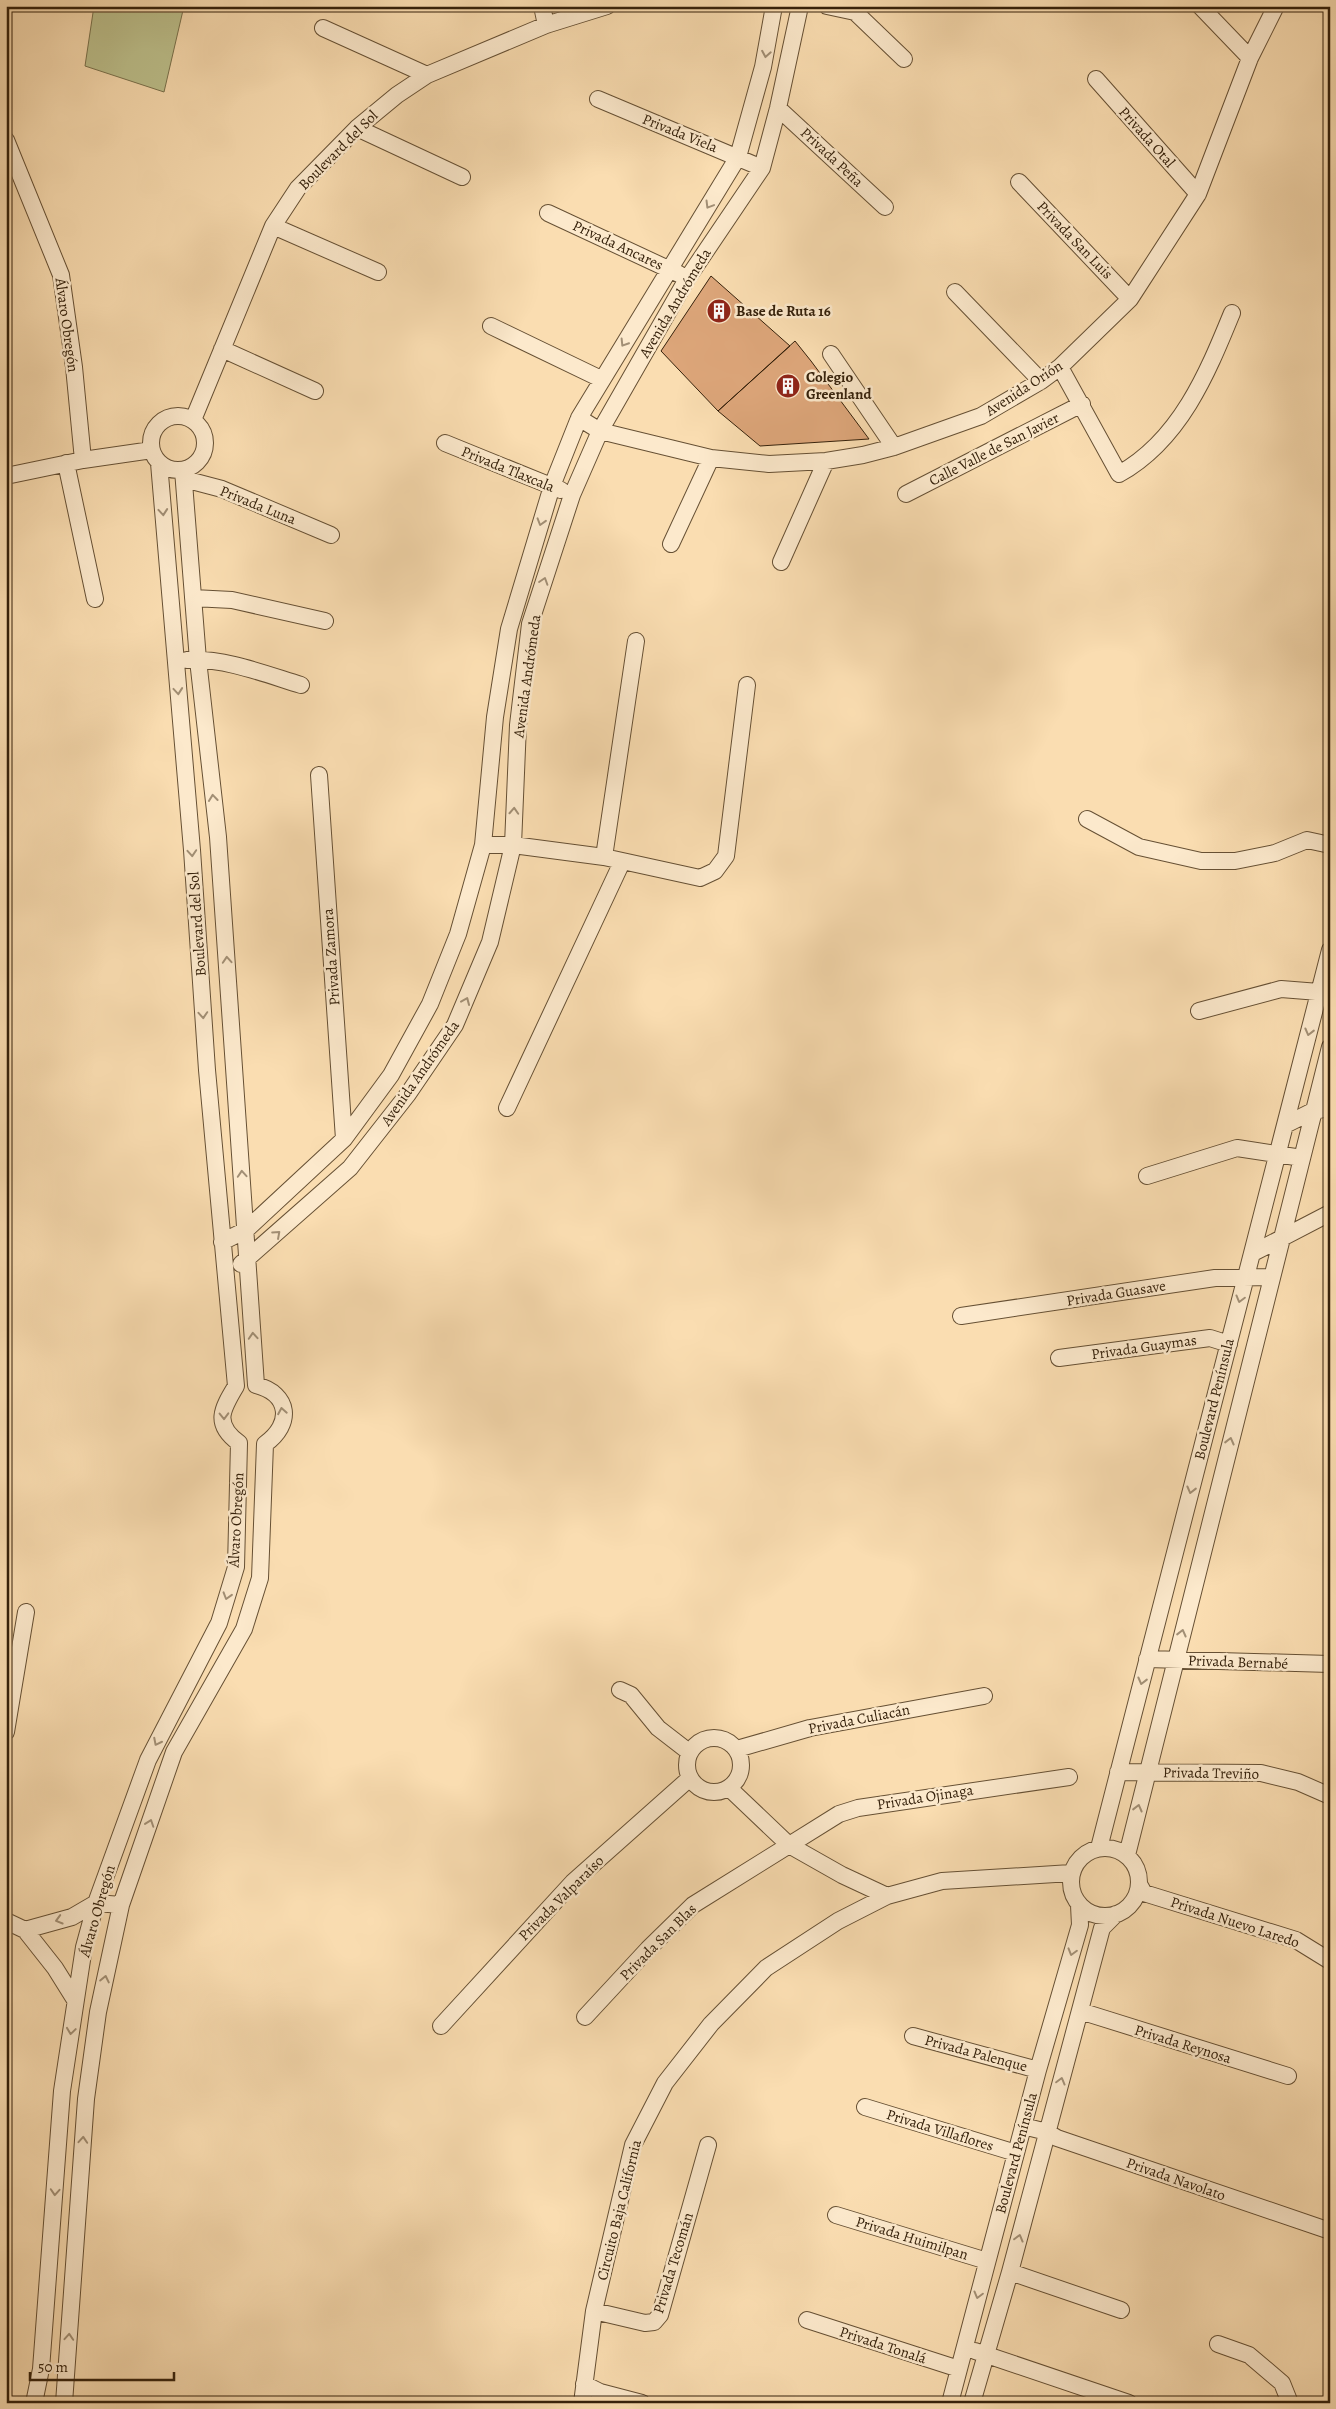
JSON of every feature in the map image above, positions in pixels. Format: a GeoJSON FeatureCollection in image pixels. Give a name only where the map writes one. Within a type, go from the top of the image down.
{"type":"FeatureCollection","features":[{"type":"Feature","properties":{"kind":"street"},"geometry":{"type":"LineString","coordinates":[[542,6],[546,25]]}},
{"type":"Feature","properties":{"kind":"street","name":"Boulevard del Sol"},"geometry":{"type":"LineString","coordinates":[[193,420],[272,226],[298,188],[357,128],[397,95],[427,75],[546,25],[608,6]]}},
{"type":"Feature","properties":{"kind":"street","name":"Avenida Andrómeda"},"geometry":{"type":"LineString","coordinates":[[222,1242],[246,1230],[344,1139],[391,1075],[430,1004],[458,934],[483,845],[495,717],[509,629],[552,486],[579,418],[601,379],[738,157],[764,68],[774,6]]}},
{"type":"Feature","properties":{"kind":"street","name":"Avenida Andrómeda"},"geometry":{"type":"LineString","coordinates":[[224,1274],[248,1260],[350,1168],[408,1094],[456,1025],[490,942],[513,845],[518,726],[530,624],[572,495],[600,431],[687,279],[762,168],[778,108],[800,6]]}},
{"type":"Feature","properties":{"kind":"street"},"geometry":{"type":"LineString","coordinates":[[827,6],[855,12],[904,59]]}},
{"type":"Feature","properties":{"kind":"street"},"geometry":{"type":"LineString","coordinates":[[1200,6],[1250,58]]}},
{"type":"Feature","properties":{"kind":"street","name":"Avenida Orión"},"geometry":{"type":"LineString","coordinates":[[579,418],[600,431],[711,458],[769,464],[826,461],[894,447],[981,416],[1060,367],[1130,299],[1198,194],[1250,58],[1276,6]]}},
{"type":"Feature","properties":{"kind":"street"},"geometry":{"type":"LineString","coordinates":[[323,28],[427,75]]}},
{"type":"Feature","properties":{"kind":"street","name":"Privada Otal"},"geometry":{"type":"LineString","coordinates":[[1096,79],[1198,194]]}},
{"type":"Feature","properties":{"kind":"street","name":"Privada Viela"},"geometry":{"type":"LineString","coordinates":[[598,99],[762,168]]}},
{"type":"Feature","properties":{"kind":"street","name":"Privada Peña"},"geometry":{"type":"LineString","coordinates":[[778,108],[885,207]]}},
{"type":"Feature","properties":{"kind":"street"},"geometry":{"type":"LineString","coordinates":[[357,128],[462,177]]}},
{"type":"Feature","properties":{"kind":"street","name":"Álvaro Obregón"},"geometry":{"type":"LineString","coordinates":[[6,140],[61,275],[74,368],[83,460]]}},
{"type":"Feature","properties":{"kind":"street","name":"Privada San Luis"},"geometry":{"type":"LineString","coordinates":[[1019,182],[1130,299]]}},
{"type":"Feature","properties":{"kind":"street","name":"Privada Ancares"},"geometry":{"type":"LineString","coordinates":[[548,213],[670,269],[687,279]]}},
{"type":"Feature","properties":{"kind":"street"},"geometry":{"type":"LineString","coordinates":[[272,226],[378,272]]}},
{"type":"Feature","properties":{"kind":"street"},"geometry":{"type":"LineString","coordinates":[[955,292],[1041,380]]}},
{"type":"Feature","properties":{"kind":"street"},"geometry":{"type":"LineString","coordinates":[[1060,367],[1119,474],[1134,466],[1180,417],[1205,378],[1232,313]]}},
{"type":"Feature","properties":{"kind":"street"},"geometry":{"type":"LineString","coordinates":[[491,326],[601,379]]}},
{"type":"Feature","properties":{"kind":"street"},"geometry":{"type":"LineString","coordinates":[[222,348],[315,392]]}},
{"type":"Feature","properties":{"kind":"street"},"geometry":{"type":"LineString","coordinates":[[831,354],[894,447]]}},
{"type":"Feature","properties":{"kind":"street","name":"Calle Valle de San Javier"},"geometry":{"type":"LineString","coordinates":[[906,494],[1082,404]]}},
{"type":"Feature","properties":{"kind":"street"},"geometry":{"type":"LineString","coordinates":[[6,476],[83,460],[156,457],[171,469],[184,475],[200,460],[205,447],[203,432],[193,420],[184,416],[175,416],[158,424],[154,432],[156,457]]}},
{"type":"Feature","properties":{"kind":"street","name":"Privada Tlaxcala"},"geometry":{"type":"LineString","coordinates":[[445,443],[572,495]]}},
{"type":"Feature","properties":{"kind":"street","name":"Boulevard del Sol"},"geometry":{"type":"LineString","coordinates":[[156,457],[175,661],[224,1274],[236,1386],[223,1407],[222,1418],[230,1437],[239,1443]]}},
{"type":"Feature","properties":{"kind":"street"},"geometry":{"type":"LineString","coordinates":[[671,544],[711,458]]}},
{"type":"Feature","properties":{"kind":"street"},"geometry":{"type":"LineString","coordinates":[[781,562],[826,461]]}},
{"type":"Feature","properties":{"kind":"street"},"geometry":{"type":"LineString","coordinates":[[66,464],[95,599]]}},
{"type":"Feature","properties":{"kind":"street","name":"Boulevard del Sol"},"geometry":{"type":"LineString","coordinates":[[184,475],[198,660],[218,837],[256,1385],[274,1392],[283,1409],[282,1428],[276,1436],[265,1444]]}},
{"type":"Feature","properties":{"kind":"street","name":"Privada Luna"},"geometry":{"type":"LineString","coordinates":[[184,475],[331,535]]}},
{"type":"Feature","properties":{"kind":"street"},"geometry":{"type":"LineString","coordinates":[[193,598],[232,600],[325,621]]}},
{"type":"Feature","properties":{"kind":"street"},"geometry":{"type":"LineString","coordinates":[[604,857],[636,641]]}},
{"type":"Feature","properties":{"kind":"street"},"geometry":{"type":"LineString","coordinates":[[175,661],[198,660],[235,666],[301,685]]}},
{"type":"Feature","properties":{"kind":"street"},"geometry":{"type":"LineString","coordinates":[[483,845],[513,845],[604,857],[700,878],[715,871],[726,856],[747,686]]}},
{"type":"Feature","properties":{"kind":"street","name":"Privada Zamora"},"geometry":{"type":"LineString","coordinates":[[319,775],[344,1139]]}},
{"type":"Feature","properties":{"kind":"street"},"geometry":{"type":"LineString","coordinates":[[1087,819],[1139,847],[1201,861],[1235,861],[1275,853],[1307,840],[1330,845]]}},
{"type":"Feature","properties":{"kind":"street"},"geometry":{"type":"LineString","coordinates":[[507,1108],[622,862]]}},
{"type":"Feature","properties":{"kind":"street","name":"Boulevard Península"},"geometry":{"type":"LineString","coordinates":[[1098,1848],[1278,1154],[1324,988],[1330,950]]}},
{"type":"Feature","properties":{"kind":"street"},"geometry":{"type":"LineString","coordinates":[[1199,1010],[1282,989],[1324,988]]}},
{"type":"Feature","properties":{"kind":"street","name":"Boulevard Península"},"geometry":{"type":"LineString","coordinates":[[1127,1855],[1330,1047]]}},
{"type":"Feature","properties":{"kind":"street"},"geometry":{"type":"LineString","coordinates":[[1286,1125],[1313,1111],[1330,1108]]}},
{"type":"Feature","properties":{"kind":"street"},"geometry":{"type":"LineString","coordinates":[[1147,1176],[1237,1148],[1302,1158]]}},
{"type":"Feature","properties":{"kind":"street"},"geometry":{"type":"LineString","coordinates":[[1253,1253],[1330,1213]]}},
{"type":"Feature","properties":{"kind":"street","name":"Privada Guasave"},"geometry":{"type":"LineString","coordinates":[[961,1316],[1215,1278],[1271,1277]]}},
{"type":"Feature","properties":{"kind":"street","name":"Privada Guaymas"},"geometry":{"type":"LineString","coordinates":[[1059,1358],[1210,1338],[1229,1344]]}},
{"type":"Feature","properties":{"kind":"street","name":"Álvaro Obregón"},"geometry":{"type":"LineString","coordinates":[[34,2403],[41,2369],[62,2091],[84,1947],[96,1903],[148,1760],[219,1623],[236,1567],[239,1443]]}},
{"type":"Feature","properties":{"kind":"street","name":"Álvaro Obregón"},"geometry":{"type":"LineString","coordinates":[[64,2403],[86,2099],[98,2012],[121,1905],[174,1752],[244,1629],[260,1578],[265,1444]]}},
{"type":"Feature","properties":{"kind":"street"},"geometry":{"type":"LineString","coordinates":[[6,1732],[26,1612]]}},
{"type":"Feature","properties":{"kind":"street","name":"Privada Bernabé"},"geometry":{"type":"LineString","coordinates":[[1147,1659],[1330,1664]]}},
{"type":"Feature","properties":{"kind":"street"},"geometry":{"type":"LineString","coordinates":[[620,1690],[631,1695],[658,1728],[689,1752]]}},
{"type":"Feature","properties":{"kind":"street","name":"Privada Culiacán"},"geometry":{"type":"LineString","coordinates":[[736,1749],[810,1728],[984,1696]]}},
{"type":"Feature","properties":{"kind":"street"},"geometry":{"type":"LineString","coordinates":[[712,1737],[730,1742],[736,1749],[740,1757],[740,1775],[729,1788],[720,1792],[703,1790],[690,1778],[686,1761],[689,1752],[703,1739],[712,1737]]}},
{"type":"Feature","properties":{"kind":"street","name":"Privada Treviño"},"geometry":{"type":"LineString","coordinates":[[1118,1772],[1261,1773],[1298,1782],[1330,1796]]}},
{"type":"Feature","properties":{"kind":"street","name":"Privada Ojinaga"},"geometry":{"type":"LineString","coordinates":[[789,1845],[839,1814],[858,1808],[1069,1777]]}},
{"type":"Feature","properties":{"kind":"street","name":"Privada Valparaíso"},"geometry":{"type":"LineString","coordinates":[[441,2026],[573,1882],[690,1778]]}},
{"type":"Feature","properties":{"kind":"street"},"geometry":{"type":"LineString","coordinates":[[729,1788],[789,1845],[842,1875],[887,1896]]}},
{"type":"Feature","properties":{"kind":"street","name":"Privada San Blas"},"geometry":{"type":"LineString","coordinates":[[585,2017],[648,1948],[693,1905],[789,1845]]}},
{"type":"Feature","properties":{"kind":"street"},"geometry":{"type":"LineString","coordinates":[[1098,1848],[1117,1849],[1127,1855],[1134,1863],[1139,1874],[1140,1886],[1130,1906],[1116,1914],[1098,1916],[1088,1912],[1079,1905],[1073,1895],[1070,1884],[1071,1873],[1076,1863],[1084,1854],[1098,1848]]}},
{"type":"Feature","properties":{"kind":"street","name":"Circuito Baja California"},"geometry":{"type":"LineString","coordinates":[[582,2403],[594,2311],[633,2146],[665,2082],[711,2024],[766,1968],[838,1921],[887,1896],[942,1881],[1071,1873]]}},
{"type":"Feature","properties":{"kind":"street","name":"Privada Nuevo Laredo"},"geometry":{"type":"LineString","coordinates":[[1140,1886],[1144,1893],[1296,1940],[1330,1961]]}},
{"type":"Feature","properties":{"kind":"street"},"geometry":{"type":"LineString","coordinates":[[25,1930],[72,1917],[96,1903],[121,1905]]}},
{"type":"Feature","properties":{"kind":"street","name":"Boulevard Península"},"geometry":{"type":"LineString","coordinates":[[950,2403],[1038,2070],[1080,1925],[1079,1905]]}},
{"type":"Feature","properties":{"kind":"street","name":"Boulevard Península"},"geometry":{"type":"LineString","coordinates":[[972,2403],[1010,2272],[1102,1928],[1116,1914]]}},
{"type":"Feature","properties":{"kind":"street"},"geometry":{"type":"LineString","coordinates":[[6,1921],[25,1930],[55,1968],[75,2000]]}},
{"type":"Feature","properties":{"kind":"street","name":"Privada Reynosa"},"geometry":{"type":"LineString","coordinates":[[1080,2011],[1288,2076]]}},
{"type":"Feature","properties":{"kind":"street","name":"Privada Palenque"},"geometry":{"type":"LineString","coordinates":[[914,2036],[1038,2070]]}},
{"type":"Feature","properties":{"kind":"street","name":"Privada Villaflores"},"geometry":{"type":"LineString","coordinates":[[865,2107],[1016,2153]]}},
{"type":"Feature","properties":{"kind":"street","name":"Privada Navolato"},"geometry":{"type":"LineString","coordinates":[[1023,2126],[1047,2132],[1057,2138],[1330,2232]]}},
{"type":"Feature","properties":{"kind":"street","name":"Privada Tecomán"},"geometry":{"type":"LineString","coordinates":[[594,2311],[645,2323],[654,2322],[660,2315],[708,2145]]}},
{"type":"Feature","properties":{"kind":"street","name":"Privada Huimilpan"},"geometry":{"type":"LineString","coordinates":[[836,2215],[988,2261]]}},
{"type":"Feature","properties":{"kind":"street"},"geometry":{"type":"LineString","coordinates":[[1010,2272],[1120,2310]]}},
{"type":"Feature","properties":{"kind":"street","name":"Privada Tonalá"},"geometry":{"type":"LineString","coordinates":[[807,2320],[959,2369]]}},
{"type":"Feature","properties":{"kind":"street"},"geometry":{"type":"LineString","coordinates":[[1218,2344],[1249,2354],[1282,2383],[1290,2403]]}},
{"type":"Feature","properties":{"kind":"street"},"geometry":{"type":"LineString","coordinates":[[964,2348],[1129,2403]]}},
{"type":"Feature","properties":{"kind":"street"},"geometry":{"type":"LineString","coordinates":[[584,2384],[600,2392],[642,2403]]}},
{"type":"Feature","properties":{"kind":"green space"},"geometry":{"type":"Polygon","coordinates":[[[94,6],[184,6],[164,92],[85,66],[94,6]]]}},
{"type":"Feature","properties":{"kind":"building","name":"Base de Ruta 16"},"geometry":{"type":"Polygon","coordinates":[[[711,276],[790,346],[718,411],[661,351],[711,276]]]}},
{"type":"Feature","properties":{"kind":"building","name":"Colegio Greenland"},"geometry":{"type":"Polygon","coordinates":[[[795,341],[869,439],[760,446],[718,411],[795,341]]]}},
{"type":"Feature","properties":{"kind":"place","name":"Base de Ruta 16"},"geometry":{"type":"Point","coordinates":[719,311]}},
{"type":"Feature","properties":{"kind":"place","name":"Colegio Greenland"},"geometry":{"type":"Point","coordinates":[788,386]}}]}
